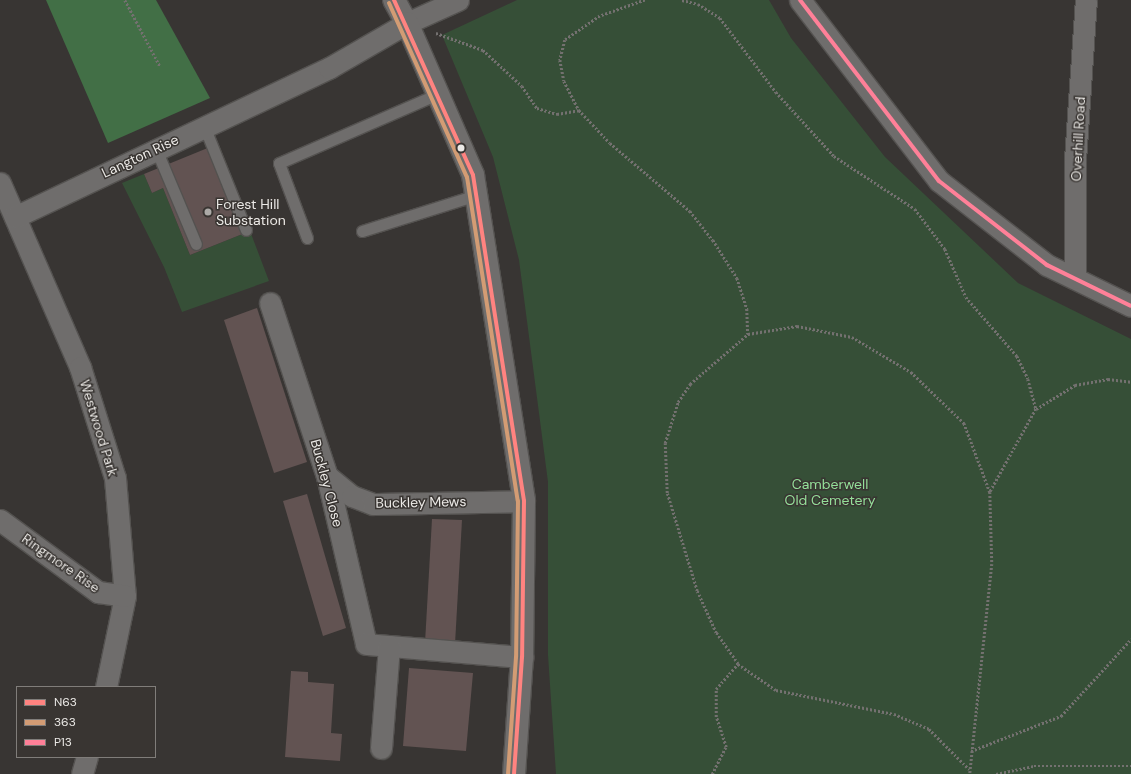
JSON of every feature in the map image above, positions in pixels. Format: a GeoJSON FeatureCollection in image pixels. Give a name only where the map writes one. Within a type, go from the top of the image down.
{"type":"FeatureCollection","features":[{"type":"Feature","properties":{"kind":"street"},"geometry":{"type":"LineString","coordinates":[[394,0],[407,23],[473,176],[524,500],[522,657],[514,774]]}},
{"type":"Feature","properties":{"kind":"street","name":"Langton Rise"},"geometry":{"type":"LineString","coordinates":[[15,217],[156,148],[329,68],[407,23],[458,0]]}},
{"type":"Feature","properties":{"kind":"street"},"geometry":{"type":"LineString","coordinates":[[800,0],[939,181],[1047,265],[1131,306]]}},
{"type":"Feature","properties":{"kind":"street","name":"Overhill Road"},"geometry":{"type":"LineString","coordinates":[[1075,278],[1075,160],[1086,0]]}},
{"type":"Feature","properties":{"kind":"street","name":"Westwood Park"},"geometry":{"type":"LineString","coordinates":[[0,183],[80,367],[115,478],[125,596],[106,686]]}},
{"type":"Feature","properties":{"kind":"street","name":"Buckley Close"},"geometry":{"type":"LineString","coordinates":[[270,303],[327,476],[366,644],[522,657]]}},
{"type":"Feature","properties":{"kind":"street","name":"Buckley Mews"},"geometry":{"type":"LineString","coordinates":[[327,476],[352,496],[373,504],[524,500]]}},
{"type":"Feature","properties":{"kind":"street","name":"Ringmore Rise"},"geometry":{"type":"LineString","coordinates":[[0,520],[98,592],[125,596]]}},
{"type":"Feature","properties":{"kind":"street"},"geometry":{"type":"LineString","coordinates":[[381,748],[388,646]]}},
{"type":"Feature","properties":{"kind":"street"},"geometry":{"type":"LineString","coordinates":[[82,774],[87,758]]}},
{"type":"Feature","properties":{"kind":"lane"},"geometry":{"type":"LineString","coordinates":[[307,238],[279,163],[438,94]]}},
{"type":"Feature","properties":{"kind":"lane"},"geometry":{"type":"LineString","coordinates":[[204,126],[246,230]]}},
{"type":"Feature","properties":{"kind":"lane"},"geometry":{"type":"LineString","coordinates":[[156,148],[196,244]]}},
{"type":"Feature","properties":{"kind":"lane"},"geometry":{"type":"LineString","coordinates":[[362,231],[476,195]]}},
{"type":"Feature","properties":{"kind":"path"},"geometry":{"type":"LineString","coordinates":[[125,0],[160,66]]}},
{"type":"Feature","properties":{"kind":"path"},"geometry":{"type":"LineString","coordinates":[[645,0],[600,16],[565,40],[560,60],[564,81],[579,110],[610,143],[690,211],[713,240],[737,278],[747,309],[748,334]]}},
{"type":"Feature","properties":{"kind":"path"},"geometry":{"type":"LineString","coordinates":[[682,0],[698,4],[720,18],[776,92],[834,156],[915,209],[945,249],[966,297],[1017,356],[1036,409]]}},
{"type":"Feature","properties":{"kind":"path"},"geometry":{"type":"LineString","coordinates":[[407,23],[483,50],[522,86],[537,108],[557,114],[579,110]]}},
{"type":"Feature","properties":{"kind":"path"},"geometry":{"type":"LineString","coordinates":[[969,770],[929,730],[894,714],[776,690],[738,664],[716,633],[686,557],[667,493],[665,443],[678,402],[690,384],[748,334],[797,326],[852,337],[911,372],[964,423],[990,492],[992,564],[969,770],[970,774]]}},
{"type":"Feature","properties":{"kind":"path"},"geometry":{"type":"LineString","coordinates":[[990,492],[1036,409],[1075,385],[1108,379],[1131,382]]}},
{"type":"Feature","properties":{"kind":"path"},"geometry":{"type":"LineString","coordinates":[[971,751],[1061,716],[1131,639]]}},
{"type":"Feature","properties":{"kind":"path"},"geometry":{"type":"LineString","coordinates":[[712,774],[726,747],[716,717],[716,689],[738,664]]}},
{"type":"Feature","properties":{"kind":"path"},"geometry":{"type":"LineString","coordinates":[[996,774],[1034,766],[1131,766]]}},
{"type":"Feature","properties":{"kind":"green space"},"geometry":{"type":"Polygon","coordinates":[[[46,0],[156,0],[210,98],[108,143],[46,0]]]}},
{"type":"Feature","properties":{"kind":"green space","name":"Camberwell Old Cemetery"},"geometry":{"type":"Polygon","coordinates":[[[517,0],[769,0],[791,38],[885,157],[1018,283],[1131,339],[1131,774],[556,774],[548,655],[548,482],[519,260],[493,157],[442,35],[517,0]]]}},
{"type":"Feature","properties":{"kind":"green space"},"geometry":{"type":"Polygon","coordinates":[[[144,174],[152,193],[163,188],[190,255],[250,231],[269,281],[182,312],[164,267],[122,183],[144,174]]]}},
{"type":"Feature","properties":{"kind":"building","name":"Forest Hill Substation"},"geometry":{"type":"Polygon","coordinates":[[[215,145],[250,231],[190,255],[163,188],[152,193],[144,174],[215,145]]]}},
{"type":"Feature","properties":{"kind":"building"},"geometry":{"type":"Polygon","coordinates":[[[257,308],[307,462],[274,473],[224,320],[257,308]]]}},
{"type":"Feature","properties":{"kind":"building"},"geometry":{"type":"Polygon","coordinates":[[[307,494],[346,628],[323,636],[283,501],[307,494]]]}},
{"type":"Feature","properties":{"kind":"building"},"geometry":{"type":"Polygon","coordinates":[[[432,519],[462,520],[455,644],[425,643],[432,519]]]}},
{"type":"Feature","properties":{"kind":"building"},"geometry":{"type":"Polygon","coordinates":[[[409,668],[473,673],[466,751],[403,746],[409,668]]]}},
{"type":"Feature","properties":{"kind":"building"},"geometry":{"type":"Polygon","coordinates":[[[291,671],[308,672],[308,682],[334,684],[331,733],[342,734],[340,761],[285,757],[291,671]]]}},
{"type":"Feature","properties":{"kind":"transit line","name":"N63"},"geometry":{"type":"LineString","coordinates":[[394,0],[473,175],[524,501],[522,657],[514,774]]}},
{"type":"Feature","properties":{"kind":"transit line","name":"P13"},"geometry":{"type":"LineString","coordinates":[[800,0],[939,181],[1047,265],[1131,306]]}},
{"type":"Feature","properties":{"kind":"transit line","name":"363"},"geometry":{"type":"LineString","coordinates":[[389,3],[467,177],[518,501],[516,657],[508,774]]}},
{"type":"Feature","properties":{"kind":"place","name":"Forest Hill Substation"},"geometry":{"type":"Point","coordinates":[208,212]}}]}
